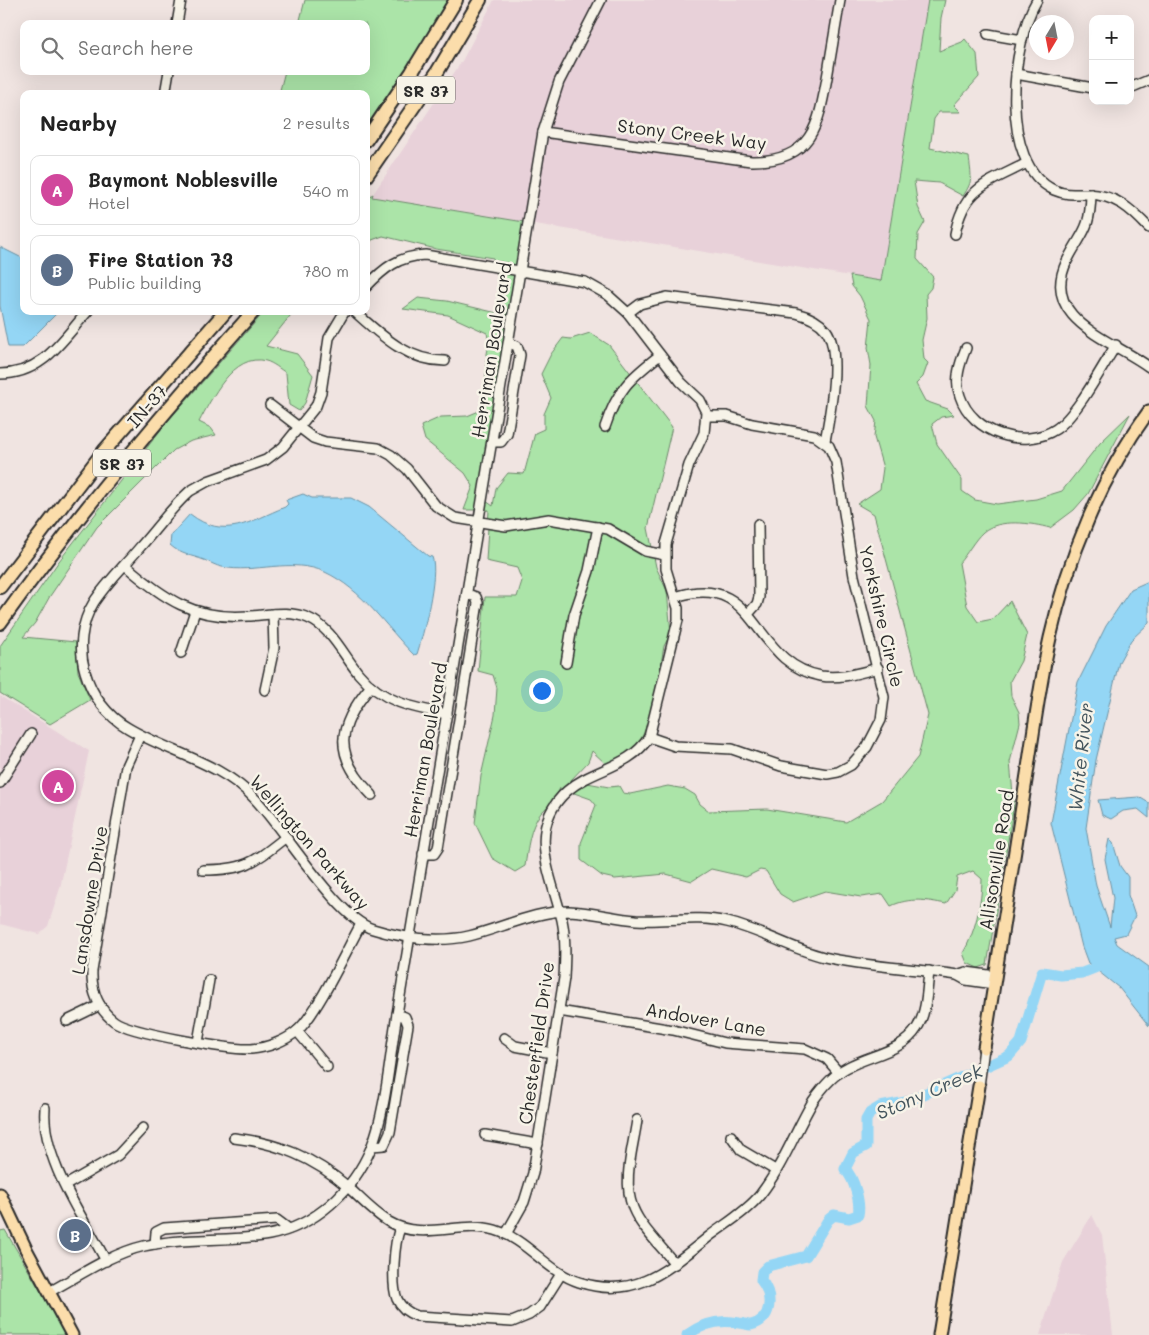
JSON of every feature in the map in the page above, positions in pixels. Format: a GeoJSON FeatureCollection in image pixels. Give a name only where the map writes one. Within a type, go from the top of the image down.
{"type":"FeatureCollection","features":[{"type":"Feature","properties":{"kind":"highway","name":"SR 37"},"geometry":{"type":"LineString","coordinates":[[370,134],[412,72],[456,0]]}},
{"type":"Feature","properties":{"kind":"highway","name":"SR 37"},"geometry":{"type":"LineString","coordinates":[[370,170],[436,74],[480,0]]}},
{"type":"Feature","properties":{"kind":"highway","name":"IN-37"},"geometry":{"type":"LineString","coordinates":[[0,588],[109,446],[223,315]]}},
{"type":"Feature","properties":{"kind":"highway","name":"IN-37"},"geometry":{"type":"LineString","coordinates":[[0,623],[108,479],[250,315]]}},
{"type":"Feature","properties":{"kind":"main road","name":"Allisonville Road"},"geometry":{"type":"LineString","coordinates":[[984,1048],[1043,675],[1056,613],[1077,547],[1104,486],[1124,448],[1149,410]]}},
{"type":"Feature","properties":{"kind":"main road","name":"Allisonville Road"},"geometry":{"type":"LineString","coordinates":[[938,1335],[979,1086]]}},
{"type":"Feature","properties":{"kind":"main road"},"geometry":{"type":"LineString","coordinates":[[0,1194],[72,1335]]}},
{"type":"Feature","properties":{"kind":"street"},"geometry":{"type":"LineString","coordinates":[[178,20],[181,0]]}},
{"type":"Feature","properties":{"kind":"street","name":"Herriman Boulevard"},"geometry":{"type":"LineString","coordinates":[[49,1292],[106,1261],[135,1249],[156,1244],[255,1237],[289,1229],[325,1209],[348,1187],[360,1172],[372,1146],[379,1120],[424,854],[543,132],[559,82],[601,0]]}},
{"type":"Feature","properties":{"kind":"street","name":"Stony Creek Way"},"geometry":{"type":"LineString","coordinates":[[543,132],[751,161],[773,160],[788,155],[806,141],[821,116],[840,0]]}},
{"type":"Feature","properties":{"kind":"street"},"geometry":{"type":"LineString","coordinates":[[1036,0],[1029,13],[1022,40],[1013,95],[1027,164],[1036,176],[1053,190],[1070,194],[1107,196],[1122,203],[1149,228]]}},
{"type":"Feature","properties":{"kind":"street"},"geometry":{"type":"LineString","coordinates":[[988,34],[1022,40]]}},
{"type":"Feature","properties":{"kind":"street"},"geometry":{"type":"LineString","coordinates":[[1016,74],[1089,87]]}},
{"type":"Feature","properties":{"kind":"street"},"geometry":{"type":"LineString","coordinates":[[166,90],[168,75]]}},
{"type":"Feature","properties":{"kind":"street"},"geometry":{"type":"LineString","coordinates":[[1134,86],[1149,80]]}},
{"type":"Feature","properties":{"kind":"street"},"geometry":{"type":"LineString","coordinates":[[955,234],[960,212],[970,197],[984,185],[1027,164]]}},
{"type":"Feature","properties":{"kind":"street"},"geometry":{"type":"LineString","coordinates":[[1090,194],[1088,226],[1064,267],[1063,294],[1069,310],[1079,323],[1149,367]]}},
{"type":"Feature","properties":{"kind":"street"},"geometry":{"type":"LineString","coordinates":[[370,283],[392,263],[417,256],[431,256],[585,282],[608,295],[628,313],[681,382],[700,400],[707,416],[727,416],[752,424],[814,435],[825,440],[830,413],[834,354],[828,333],[815,320],[796,313],[668,297],[640,304],[628,313]]}},
{"type":"Feature","properties":{"kind":"street"},"geometry":{"type":"LineString","coordinates":[[0,374],[18,374],[44,360],[84,315]]}},
{"type":"Feature","properties":{"kind":"street","name":"Wellington Parkway"},"geometry":{"type":"LineString","coordinates":[[343,315],[329,338],[319,399],[312,412],[283,447],[266,460],[208,481],[190,491],[102,592],[90,609],[83,628],[82,650],[88,682],[95,697],[112,717],[140,735],[233,780],[255,798],[350,916],[361,924],[378,930],[434,939],[459,938],[559,912],[579,912],[635,920],[701,918],[724,921],[822,956],[957,975],[966,972],[995,980]]}},
{"type":"Feature","properties":{"kind":"street"},"geometry":{"type":"LineString","coordinates":[[359,315],[400,348],[430,361],[445,361]]}},
{"type":"Feature","properties":{"kind":"street"},"geometry":{"type":"LineString","coordinates":[[492,442],[501,442],[507,434],[520,355],[517,346],[509,343]]}},
{"type":"Feature","properties":{"kind":"street"},"geometry":{"type":"LineString","coordinates":[[966,348],[958,374],[960,397],[966,408],[979,424],[1024,438],[1046,434],[1062,424],[1116,345]]}},
{"type":"Feature","properties":{"kind":"street"},"geometry":{"type":"LineString","coordinates":[[605,427],[618,393],[632,377],[660,355]]}},
{"type":"Feature","properties":{"kind":"street"},"geometry":{"type":"LineString","coordinates":[[270,405],[299,428],[319,440],[368,446],[391,454],[407,468],[436,506],[455,518],[506,526],[544,519],[612,530],[645,551],[665,555]]}},
{"type":"Feature","properties":{"kind":"street","name":"Chesterfield Drive"},"geometry":{"type":"LineString","coordinates":[[506,1234],[518,1214],[529,1187],[538,1144],[559,1011],[565,959],[559,912],[544,854],[544,834],[552,812],[565,792],[577,782],[628,759],[641,749],[649,737],[667,658],[678,620],[675,597],[668,578],[665,555],[689,465],[704,432],[707,416]]}},
{"type":"Feature","properties":{"kind":"street","name":"Yorkshire Circle"},"geometry":{"type":"LineString","coordinates":[[649,737],[675,746],[732,750],[806,772],[827,774],[838,772],[851,765],[861,756],[879,726],[884,712],[884,697],[854,576],[836,462],[825,440]]}},
{"type":"Feature","properties":{"kind":"street"},"geometry":{"type":"LineString","coordinates":[[748,614],[759,597],[758,524]]}},
{"type":"Feature","properties":{"kind":"street"},"geometry":{"type":"LineString","coordinates":[[566,663],[574,615],[589,571],[598,528]]}},
{"type":"Feature","properties":{"kind":"street"},"geometry":{"type":"LineString","coordinates":[[125,565],[160,595],[195,611],[236,617],[296,614],[318,624],[333,638],[359,674],[386,698],[405,706],[447,714]]}},
{"type":"Feature","properties":{"kind":"street"},"geometry":{"type":"LineString","coordinates":[[675,597],[701,591],[715,592],[730,597],[748,614],[775,651],[801,669],[821,676],[835,677],[878,668]]}},
{"type":"Feature","properties":{"kind":"street"},"geometry":{"type":"LineString","coordinates":[[424,854],[436,853],[440,838],[478,603],[476,597],[467,594]]}},
{"type":"Feature","properties":{"kind":"street"},"geometry":{"type":"LineString","coordinates":[[181,653],[195,611]]}},
{"type":"Feature","properties":{"kind":"street"},"geometry":{"type":"LineString","coordinates":[[265,690],[274,648],[273,614]]}},
{"type":"Feature","properties":{"kind":"street"},"geometry":{"type":"LineString","coordinates":[[371,686],[350,713],[344,736],[349,766],[358,781],[372,795]]}},
{"type":"Feature","properties":{"kind":"street"},"geometry":{"type":"LineString","coordinates":[[0,783],[30,734]]}},
{"type":"Feature","properties":{"kind":"street","name":"Lansdowne Drive"},"geometry":{"type":"LineString","coordinates":[[140,735],[126,766],[92,972],[94,992],[100,1005],[111,1018],[127,1028],[198,1042],[251,1049],[274,1044],[297,1031],[311,1013],[361,924]]}},
{"type":"Feature","properties":{"kind":"street"},"geometry":{"type":"LineString","coordinates":[[203,870],[230,870],[250,864],[286,837]]}},
{"type":"Feature","properties":{"kind":"street"},"geometry":{"type":"LineString","coordinates":[[234,1138],[256,1140],[290,1150],[322,1167],[381,1216],[400,1228],[422,1232],[480,1228],[506,1234],[561,1274],[588,1285],[614,1288],[646,1281],[675,1264],[759,1197],[814,1101],[839,1073],[857,1062],[897,1047],[910,1038],[922,1016],[930,971]]}},
{"type":"Feature","properties":{"kind":"street"},"geometry":{"type":"LineString","coordinates":[[198,1042],[209,980]]}},
{"type":"Feature","properties":{"kind":"street"},"geometry":{"type":"LineString","coordinates":[[67,1021],[100,1005]]}},
{"type":"Feature","properties":{"kind":"street","name":"Andover Lane"},"geometry":{"type":"LineString","coordinates":[[559,1011],[673,1030],[725,1042],[805,1049],[827,1059],[839,1073]]}},
{"type":"Feature","properties":{"kind":"street"},"geometry":{"type":"LineString","coordinates":[[372,1146],[384,1145],[390,1132],[408,1025],[405,1017],[397,1014]]}},
{"type":"Feature","properties":{"kind":"street"},"geometry":{"type":"LineString","coordinates":[[297,1031],[327,1067]]}},
{"type":"Feature","properties":{"kind":"street"},"geometry":{"type":"LineString","coordinates":[[504,1038],[515,1046],[552,1053]]}},
{"type":"Feature","properties":{"kind":"street","name":"Allisonville Road"},"geometry":{"type":"LineString","coordinates":[[979,1086],[984,1048]]}},
{"type":"Feature","properties":{"kind":"street"},"geometry":{"type":"LineString","coordinates":[[45,1108],[44,1127],[46,1142],[66,1185],[106,1261]]}},
{"type":"Feature","properties":{"kind":"street"},"geometry":{"type":"LineString","coordinates":[[637,1120],[628,1183],[631,1202],[638,1217],[675,1264]]}},
{"type":"Feature","properties":{"kind":"street"},"geometry":{"type":"LineString","coordinates":[[66,1185],[109,1162],[125,1149],[143,1128]]}},
{"type":"Feature","properties":{"kind":"street"},"geometry":{"type":"LineString","coordinates":[[485,1135],[538,1144]]}},
{"type":"Feature","properties":{"kind":"street"},"geometry":{"type":"LineString","coordinates":[[731,1136],[741,1150],[776,1170]]}},
{"type":"Feature","properties":{"kind":"street"},"geometry":{"type":"LineString","coordinates":[[156,1244],[156,1232],[164,1228],[277,1220],[289,1229]]}},
{"type":"Feature","properties":{"kind":"street"},"geometry":{"type":"LineString","coordinates":[[400,1228],[396,1239],[395,1292],[404,1309],[417,1316],[506,1322],[518,1320],[540,1307],[561,1274]]}},
{"type":"Feature","properties":{"kind":"shaded area"},"geometry":{"type":"Polygon","coordinates":[[[494,0],[928,0],[881,281],[371,197],[462,61],[494,0]]]}},
{"type":"Feature","properties":{"kind":"shaded area"},"geometry":{"type":"Polygon","coordinates":[[[0,696],[89,751],[60,888],[48,926],[39,934],[0,924],[0,696]]]}},
{"type":"Feature","properties":{"kind":"shaded area"},"geometry":{"type":"Polygon","coordinates":[[[1092,1215],[1102,1235],[1113,1335],[1040,1335],[1063,1262],[1092,1215]]]}},
{"type":"Feature","properties":{"kind":"green space"},"geometry":{"type":"Polygon","coordinates":[[[305,0],[453,0],[370,130],[370,90],[280,90],[284,75],[370,75],[370,20],[300,20],[305,0]]]}},
{"type":"Feature","properties":{"kind":"green space"},"geometry":{"type":"Polygon","coordinates":[[[928,0],[945,0],[941,18],[939,51],[965,39],[977,54],[979,77],[954,105],[961,112],[939,112],[934,119],[930,148],[969,157],[971,178],[963,196],[939,183],[914,181],[918,207],[925,222],[918,234],[917,259],[933,277],[931,288],[926,294],[927,318],[922,340],[924,359],[928,363],[923,377],[916,384],[925,401],[948,409],[954,415],[941,417],[932,424],[937,444],[962,480],[962,491],[975,500],[997,504],[1036,499],[1062,491],[1100,443],[1130,414],[1088,494],[1074,510],[1050,528],[1006,523],[990,528],[980,535],[959,563],[967,606],[978,622],[993,619],[1010,601],[1027,635],[1021,661],[1010,681],[1011,696],[1019,712],[1020,723],[1010,762],[1014,805],[987,965],[978,968],[967,963],[963,953],[974,927],[981,898],[982,879],[973,871],[957,877],[955,890],[946,904],[911,900],[891,906],[883,894],[861,897],[825,891],[793,902],[780,894],[766,871],[760,870],[746,877],[711,869],[692,881],[666,874],[615,879],[602,876],[581,860],[581,843],[596,805],[591,799],[560,788],[554,800],[541,813],[534,825],[525,866],[515,872],[492,858],[475,823],[481,776],[495,715],[497,688],[493,675],[478,671],[485,597],[517,597],[522,581],[517,568],[486,561],[489,510],[464,510],[473,486],[465,473],[425,440],[421,426],[441,417],[467,416],[484,409],[488,337],[487,333],[448,315],[403,309],[418,298],[447,301],[497,313],[502,294],[493,258],[436,249],[383,236],[370,243],[370,196],[373,194],[372,197],[524,222],[479,496],[493,506],[496,488],[508,473],[524,474],[535,433],[544,429],[544,414],[551,398],[541,374],[551,354],[563,338],[571,339],[590,333],[609,345],[672,427],[648,528],[656,567],[667,591],[671,633],[664,646],[654,706],[641,740],[625,756],[606,764],[592,751],[588,762],[571,780],[609,787],[619,786],[623,793],[630,794],[668,786],[685,789],[695,795],[700,804],[709,811],[767,809],[846,822],[882,801],[918,757],[928,715],[874,514],[857,504],[880,489],[883,468],[874,437],[876,421],[868,406],[871,365],[868,348],[871,319],[860,296],[852,286],[850,276],[881,281],[928,0]]]}},
{"type":"Feature","properties":{"kind":"green space"},"geometry":{"type":"Polygon","coordinates":[[[261,315],[291,315],[266,346],[297,354],[313,375],[305,403],[299,411],[289,405],[286,373],[274,365],[266,361],[254,360],[243,364],[233,371],[217,391],[199,422],[211,428],[216,435],[191,441],[174,450],[97,527],[50,596],[35,623],[23,637],[76,642],[78,672],[90,700],[50,724],[0,693],[0,646],[59,561],[166,423],[261,315]]]}},
{"type":"Feature","properties":{"kind":"green space"},"geometry":{"type":"Polygon","coordinates":[[[5,1230],[66,1335],[0,1335],[0,1231],[5,1230]]]}},
{"type":"Feature","properties":{"kind":"water"},"geometry":{"type":"Polygon","coordinates":[[[0,247],[20,257],[20,315],[55,315],[23,347],[8,347],[0,306],[0,247]]]}},
{"type":"Feature","properties":{"kind":"water"},"geometry":{"type":"Polygon","coordinates":[[[303,494],[312,498],[351,498],[369,507],[428,556],[432,557],[434,565],[432,590],[417,654],[414,655],[403,644],[373,609],[351,588],[325,572],[299,566],[247,569],[222,567],[182,553],[170,545],[171,535],[190,514],[203,522],[215,526],[238,526],[285,507],[288,504],[286,500],[303,494]]]}},
{"type":"Feature","properties":{"kind":"water","name":"White River"},"geometry":{"type":"Polygon","coordinates":[[[1149,581],[1149,623],[1131,640],[1119,662],[1096,760],[1086,828],[1096,886],[1110,927],[1113,898],[1105,859],[1109,839],[1113,843],[1120,866],[1128,877],[1128,895],[1135,916],[1126,934],[1114,937],[1117,944],[1149,967],[1149,1026],[1119,988],[1088,963],[1082,947],[1051,823],[1078,682],[1106,626],[1131,589],[1149,581]]]}},
{"type":"Feature","properties":{"kind":"water"},"geometry":{"type":"Polygon","coordinates":[[[1139,797],[1149,803],[1149,818],[1138,809],[1123,811],[1111,819],[1102,815],[1098,800],[1139,797]]]}},
{"type":"Feature","properties":{"kind":"waterway","name":"Stony Creek"},"geometry":{"type":"LineString","coordinates":[[687,1335],[705,1325],[718,1322],[751,1325],[764,1318],[769,1306],[769,1300],[768,1293],[761,1280],[762,1272],[768,1266],[806,1256],[828,1220],[834,1215],[849,1218],[858,1215],[856,1191],[845,1169],[853,1153],[866,1146],[866,1120],[870,1113],[880,1107],[906,1102],[1009,1056],[1021,1042],[1042,972],[1061,975],[1082,973],[1110,962]]}},
{"type":"Feature","properties":{"kind":"place","name":"Baymont Noblesville"},"geometry":{"type":"Point","coordinates":[58,786]}},
{"type":"Feature","properties":{"kind":"place","name":"Fire Station 73"},"geometry":{"type":"Point","coordinates":[75,1235]}}]}
